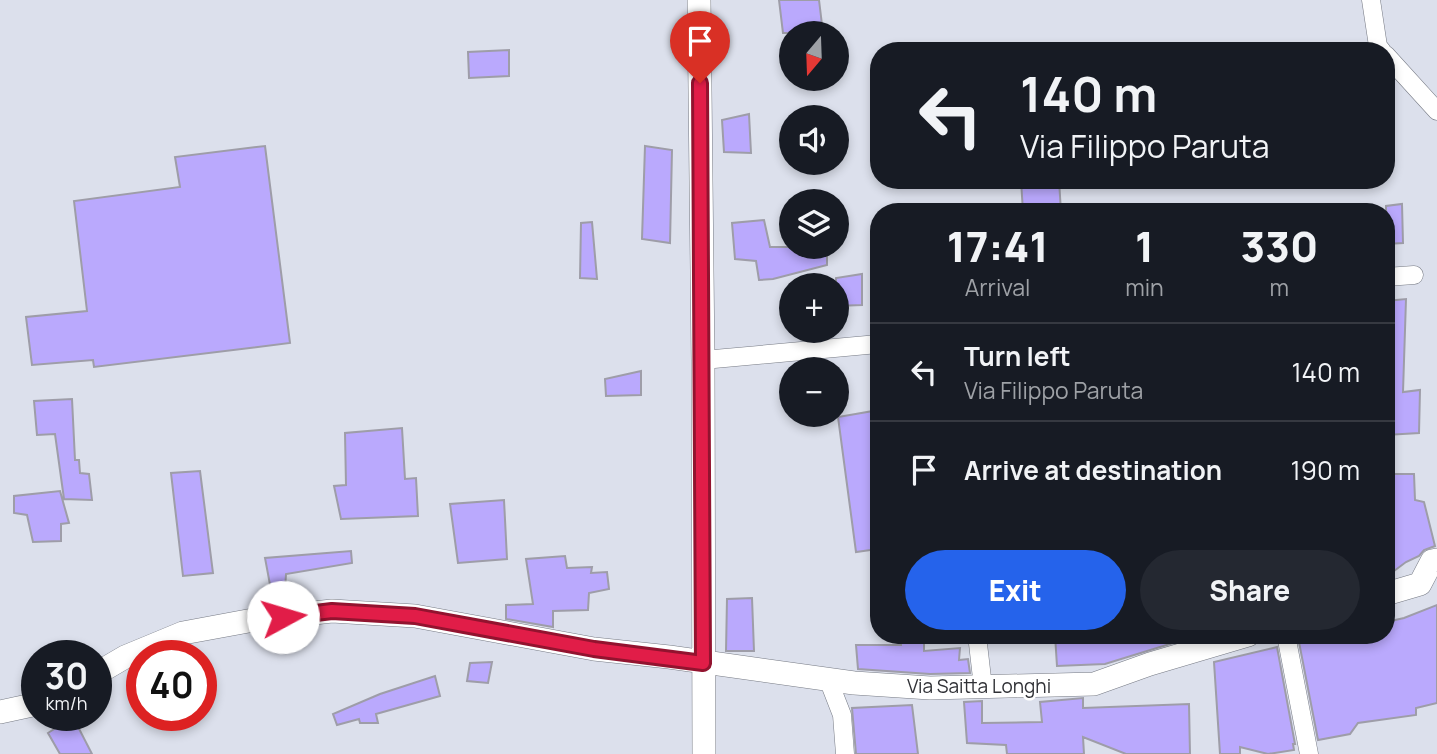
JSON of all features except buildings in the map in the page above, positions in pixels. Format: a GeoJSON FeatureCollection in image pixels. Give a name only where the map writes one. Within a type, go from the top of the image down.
{"type":"FeatureCollection","features":[{"type":"Feature","properties":{"kind":"street"},"geometry":{"type":"LineString","coordinates":[[699,0],[704,754]]}},
{"type":"Feature","properties":{"kind":"street"},"geometry":{"type":"LineString","coordinates":[[1371,0],[1377,42]]}},
{"type":"Feature","properties":{"kind":"street"},"geometry":{"type":"LineString","coordinates":[[1395,65],[1437,111]]}},
{"type":"Feature","properties":{"kind":"street"},"geometry":{"type":"LineString","coordinates":[[1395,276],[1414,275]]}},
{"type":"Feature","properties":{"kind":"street"},"geometry":{"type":"LineString","coordinates":[[703,359],[870,345]]}},
{"type":"Feature","properties":{"kind":"street"},"geometry":{"type":"LineString","coordinates":[[1395,591],[1420,584],[1432,561],[1437,560]]}},
{"type":"Feature","properties":{"kind":"street","name":"Via Saitta Longhi"},"geometry":{"type":"LineString","coordinates":[[112,665],[183,633],[259,619],[332,611],[415,616],[594,649],[828,679],[930,688],[1094,684],[1218,644]]}},
{"type":"Feature","properties":{"kind":"street"},"geometry":{"type":"LineString","coordinates":[[978,644],[983,687]]}},
{"type":"Feature","properties":{"kind":"street"},"geometry":{"type":"LineString","coordinates":[[1288,644],[1309,754]]}},
{"type":"Feature","properties":{"kind":"street"},"geometry":{"type":"LineString","coordinates":[[828,679],[842,715],[845,754]]}},
{"type":"Feature","properties":{"kind":"street"},"geometry":{"type":"LineString","coordinates":[[0,712],[21,707]]}},
{"type":"Feature","properties":{"kind":"route"},"geometry":{"type":"LineString","coordinates":[[283,617],[332,611],[415,616],[594,649],[703,663],[700,83]]}}]}
